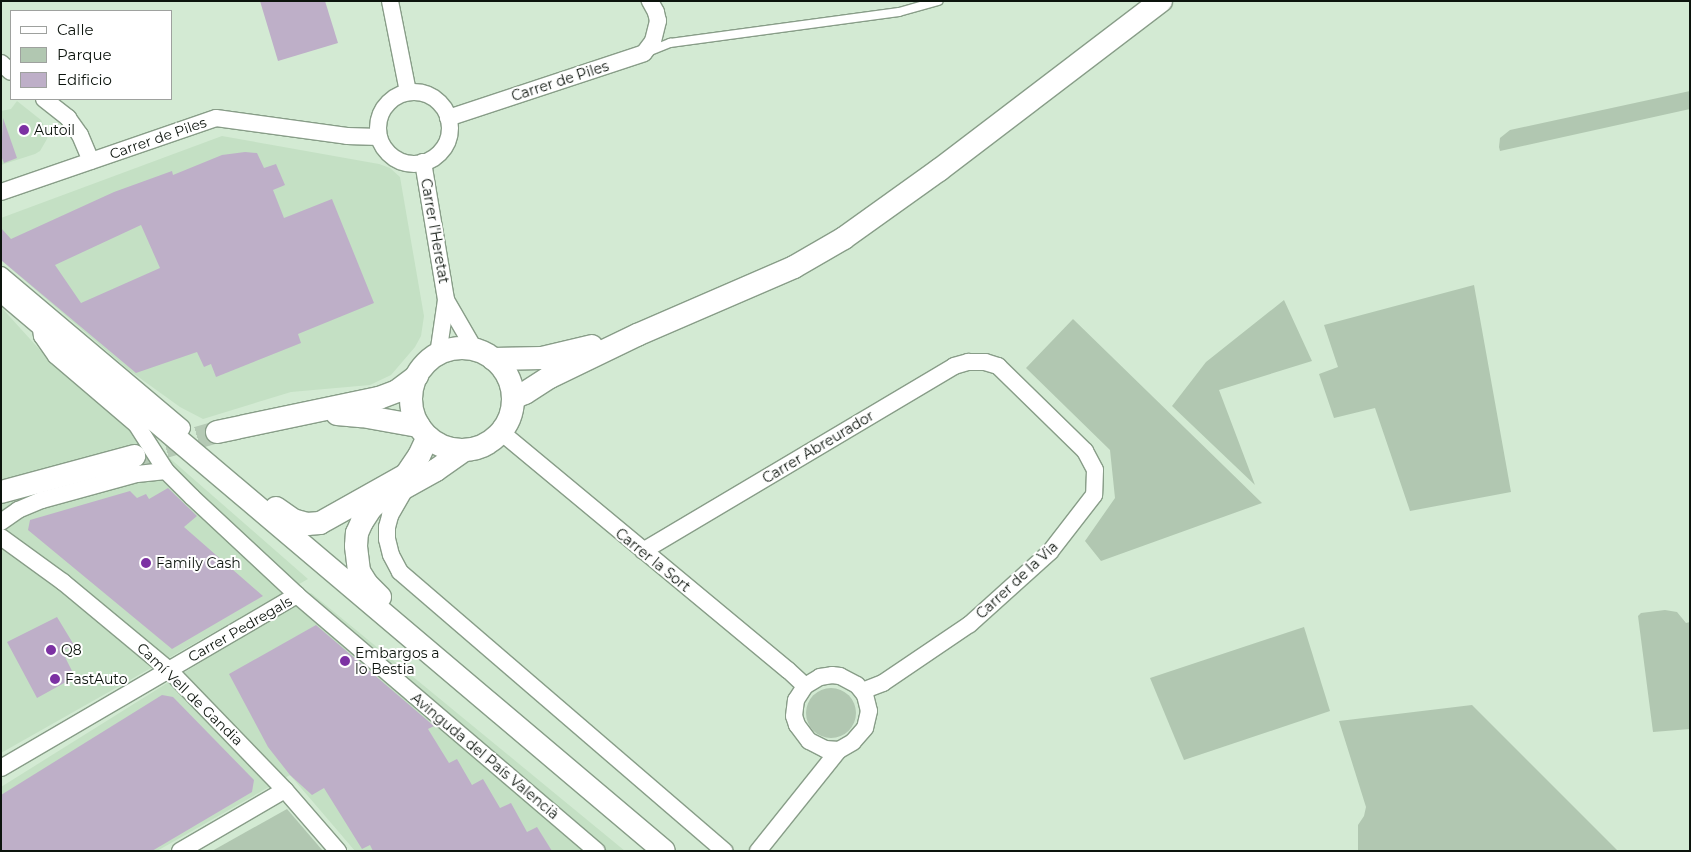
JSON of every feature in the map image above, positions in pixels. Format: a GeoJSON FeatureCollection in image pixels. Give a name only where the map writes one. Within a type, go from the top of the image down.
{"type":"FeatureCollection","features":[{"type":"Feature","properties":{"kind":"street"},"geometry":{"type":"LineString","coordinates":[[390,1],[408,92]]}},
{"type":"Feature","properties":{"kind":"street"},"geometry":{"type":"LineString","coordinates":[[644,54],[653,42],[658,21],[650,1]]}},
{"type":"Feature","properties":{"kind":"street"},"geometry":{"type":"LineString","coordinates":[[513,398],[525,393],[550,376],[637,335],[794,267],[844,238],[939,170],[1161,1]]}},
{"type":"Feature","properties":{"kind":"street","name":"Carrer de Piles"},"geometry":{"type":"LineString","coordinates":[[448,118],[644,54]]}},
{"type":"Feature","properties":{"kind":"street"},"geometry":{"type":"LineString","coordinates":[[408,92],[418,92],[434,98],[445,110],[448,118],[450,129],[447,140],[437,154],[423,162],[404,162],[396,158],[388,153],[379,137],[378,124],[381,112],[388,102],[398,95],[408,92]]}},
{"type":"Feature","properties":{"kind":"street"},"geometry":{"type":"LineString","coordinates":[[45,100],[68,118],[80,135],[91,161]]}},
{"type":"Feature","properties":{"kind":"street","name":"Carrer de Piles"},"geometry":{"type":"LineString","coordinates":[[1,192],[216,118],[347,136],[379,137]]}},
{"type":"Feature","properties":{"kind":"street","name":"Carrer l'Heretat"},"geometry":{"type":"LineString","coordinates":[[423,162],[446,300],[438,355]]}},
{"type":"Feature","properties":{"kind":"street"},"geometry":{"type":"LineString","coordinates":[[1,275],[162,419],[522,731],[664,851]]}},
{"type":"Feature","properties":{"kind":"street"},"geometry":{"type":"LineString","coordinates":[[1,290],[162,419]]}},
{"type":"Feature","properties":{"kind":"street","name":"Carrer l'Heretat"},"geometry":{"type":"LineString","coordinates":[[446,300],[484,355]]}},
{"type":"Feature","properties":{"kind":"street","name":"Avinguda del País Valencià"},"geometry":{"type":"LineString","coordinates":[[40,322],[42,336],[56,356],[136,424],[166,471],[297,595],[597,851]]}},
{"type":"Feature","properties":{"kind":"street"},"geometry":{"type":"LineString","coordinates":[[217,432],[379,398],[396,391],[417,376],[425,365],[438,355],[456,349],[484,355],[542,358],[637,335]]}},
{"type":"Feature","properties":{"kind":"street"},"geometry":{"type":"LineString","coordinates":[[306,412],[362,416],[423,432],[444,447],[463,450],[484,446],[501,432],[508,422],[513,398],[508,376],[484,355]]}},
{"type":"Feature","properties":{"kind":"street","name":"Carrer Abreurador"},"geometry":{"type":"LineString","coordinates":[[642,551],[954,366],[968,362],[985,362],[998,366]]}},
{"type":"Feature","properties":{"kind":"street","name":"Carrer de la Via"},"geometry":{"type":"LineString","coordinates":[[862,692],[883,683],[970,624],[1050,552],[1094,495],[1095,470],[1085,451],[998,366]]}},
{"type":"Feature","properties":{"kind":"street"},"geometry":{"type":"LineString","coordinates":[[209,459],[293,520],[307,524],[320,523],[406,475],[419,456],[423,432],[413,414],[411,401],[417,376]]}},
{"type":"Feature","properties":{"kind":"street","name":"Carrer la Sort"},"geometry":{"type":"LineString","coordinates":[[501,432],[805,686]]}},
{"type":"Feature","properties":{"kind":"street"},"geometry":{"type":"LineString","coordinates":[[463,450],[436,470],[371,508],[357,534],[356,546],[360,571],[367,584],[395,614],[508,709],[522,731]]}},
{"type":"Feature","properties":{"kind":"street"},"geometry":{"type":"LineString","coordinates":[[1,492],[134,456]]}},
{"type":"Feature","properties":{"kind":"street"},"geometry":{"type":"LineString","coordinates":[[1,522],[18,510],[42,500],[137,474],[166,471]]}},
{"type":"Feature","properties":{"kind":"street"},"geometry":{"type":"LineString","coordinates":[[408,485],[390,516],[387,527],[390,555],[400,572],[724,851]]}},
{"type":"Feature","properties":{"kind":"street","name":"Camí Vell de Gandia"},"geometry":{"type":"LineString","coordinates":[[1,537],[63,582],[169,670],[285,790],[338,851]]}},
{"type":"Feature","properties":{"kind":"street","name":"Carrer Pedregals"},"geometry":{"type":"LineString","coordinates":[[1,768],[297,595]]}},
{"type":"Feature","properties":{"kind":"street"},"geometry":{"type":"LineString","coordinates":[[758,851],[839,750],[853,742],[865,728],[868,711],[862,692],[852,681],[832,675],[820,677],[805,686],[796,700],[794,716],[797,726],[809,741],[825,749],[839,750]]}},
{"type":"Feature","properties":{"kind":"street"},"geometry":{"type":"LineString","coordinates":[[180,851],[285,790]]}},
{"type":"Feature","properties":{"kind":"lane"},"geometry":{"type":"LineString","coordinates":[[644,54],[670,42],[899,12],[938,1]]}},
{"type":"Feature","properties":{"kind":"shaded area","name":"Autoil"},"geometry":{"type":"Polygon","coordinates":[[[17,101],[41,120],[48,133],[47,139],[40,151],[35,154],[1,165],[1,111],[11,109],[17,101]]]}},
{"type":"Feature","properties":{"kind":"shaded area"},"geometry":{"type":"Polygon","coordinates":[[[222,136],[379,164],[390,168],[400,177],[424,316],[421,336],[415,347],[391,375],[370,385],[291,392],[203,419],[180,407],[130,371],[1,260],[1,218],[222,136]]]}},
{"type":"Feature","properties":{"kind":"shaded area"},"geometry":{"type":"Polygon","coordinates":[[[1,307],[40,350],[126,420],[308,579],[1,753],[1,307]]]}},
{"type":"Feature","properties":{"kind":"shaded area"},"geometry":{"type":"Polygon","coordinates":[[[311,593],[625,851],[355,851],[290,775],[157,851],[1,851],[1,787],[311,593]]]}},
{"type":"Feature","properties":{"kind":"green space"},"geometry":{"type":"Polygon","coordinates":[[[1690,91],[1690,109],[1500,151],[1500,138],[1510,130],[1690,91]]]}},
{"type":"Feature","properties":{"kind":"green space"},"geometry":{"type":"Polygon","coordinates":[[[1474,285],[1511,492],[1410,511],[1375,408],[1334,418],[1319,374],[1338,367],[1324,325],[1474,285]]]}},
{"type":"Feature","properties":{"kind":"green space"},"geometry":{"type":"Polygon","coordinates":[[[1284,300],[1312,361],[1219,390],[1255,485],[1172,406],[1206,362],[1284,300]]]}},
{"type":"Feature","properties":{"kind":"green space"},"geometry":{"type":"Polygon","coordinates":[[[1073,319],[1262,503],[1101,561],[1085,541],[1115,498],[1110,450],[1026,368],[1073,319]]]}},
{"type":"Feature","properties":{"kind":"green space"},"geometry":{"type":"Polygon","coordinates":[[[1665,610],[1677,612],[1686,623],[1690,622],[1690,729],[1653,732],[1638,616],[1641,613],[1665,610]]]}},
{"type":"Feature","properties":{"kind":"green space"},"geometry":{"type":"Polygon","coordinates":[[[1304,627],[1330,711],[1184,760],[1150,678],[1304,627]]]}},
{"type":"Feature","properties":{"kind":"green space"},"geometry":{"type":"Polygon","coordinates":[[[831,688],[845,692],[852,699],[856,713],[852,727],[845,734],[831,738],[817,734],[810,727],[806,713],[810,699],[817,692],[831,688]]]}},
{"type":"Feature","properties":{"kind":"green space"},"geometry":{"type":"Polygon","coordinates":[[[1472,705],[1618,851],[1358,851],[1358,825],[1364,816],[1366,807],[1339,721],[1472,705]]]}},
{"type":"Feature","properties":{"kind":"green space"},"geometry":{"type":"Polygon","coordinates":[[[287,809],[323,851],[212,851],[287,809]]]}},
{"type":"Feature","properties":{"kind":"building"},"geometry":{"type":"Polygon","coordinates":[[[260,1],[325,1],[338,43],[278,61],[260,1]]]}},
{"type":"Feature","properties":{"kind":"building"},"geometry":{"type":"Polygon","coordinates":[[[3,118],[17,158],[4,163],[1,156],[3,118]]]}},
{"type":"Feature","properties":{"kind":"building"},"geometry":{"type":"Polygon","coordinates":[[[245,152],[257,153],[264,168],[276,164],[285,185],[273,190],[284,218],[332,199],[374,303],[298,334],[301,343],[216,377],[211,364],[204,367],[197,352],[136,373],[1,260],[1,228],[11,239],[114,192],[172,171],[173,175],[222,155],[245,152]],[[141,225],[55,265],[81,303],[160,268],[141,225]]]}},
{"type":"Feature","properties":{"kind":"building","name":"Family Cash"},"geometry":{"type":"Polygon","coordinates":[[[168,488],[197,516],[184,527],[263,596],[172,649],[28,530],[30,520],[130,491],[137,498],[146,494],[149,499],[168,488]]]}},
{"type":"Feature","properties":{"kind":"building"},"geometry":{"type":"Polygon","coordinates":[[[57,617],[74,645],[62,651],[75,677],[37,698],[7,642],[57,617]]]}},
{"type":"Feature","properties":{"kind":"building"},"geometry":{"type":"Polygon","coordinates":[[[316,625],[434,726],[428,729],[449,763],[457,759],[472,785],[483,779],[500,808],[511,803],[527,832],[537,827],[552,851],[373,851],[370,845],[362,849],[324,788],[312,795],[290,775],[268,747],[229,674],[316,625]]]}},
{"type":"Feature","properties":{"kind":"building"},"geometry":{"type":"Polygon","coordinates":[[[162,695],[173,697],[254,780],[252,792],[152,851],[1,851],[1,795],[162,695]]]}},
{"type":"Feature","properties":{"kind":"tunnel"},"geometry":{"type":"LineString","coordinates":[[134,456],[217,432]]}},
{"type":"Feature","properties":{"kind":"place","name":"Autoil"},"geometry":{"type":"Point","coordinates":[24,130]}},
{"type":"Feature","properties":{"kind":"place","name":"Family Cash"},"geometry":{"type":"Point","coordinates":[146,563]}},
{"type":"Feature","properties":{"kind":"place","name":"Q8"},"geometry":{"type":"Point","coordinates":[51,650]}},
{"type":"Feature","properties":{"kind":"place","name":"Embargos a lo Bestia"},"geometry":{"type":"Point","coordinates":[345,661]}},
{"type":"Feature","properties":{"kind":"place","name":"FastAuto"},"geometry":{"type":"Point","coordinates":[55,679]}}]}
